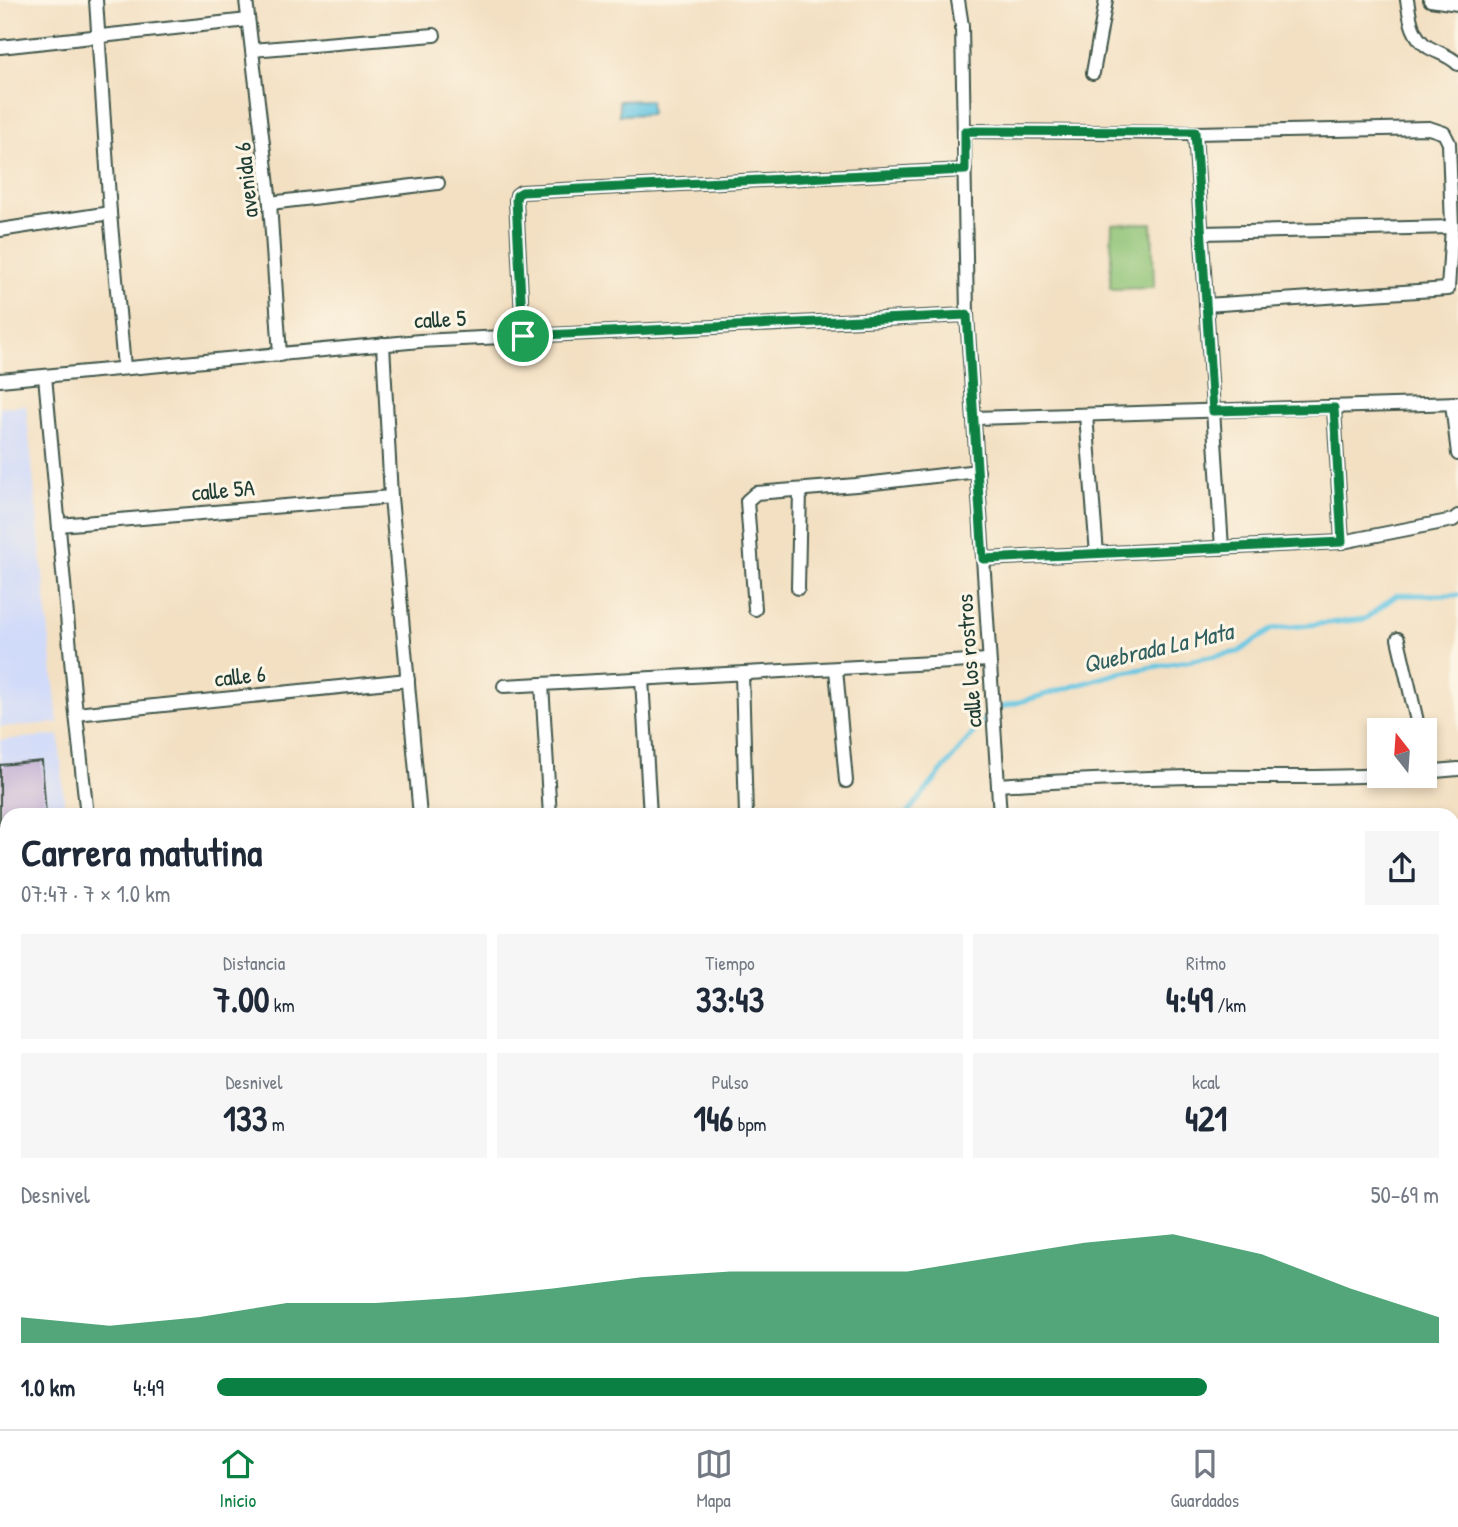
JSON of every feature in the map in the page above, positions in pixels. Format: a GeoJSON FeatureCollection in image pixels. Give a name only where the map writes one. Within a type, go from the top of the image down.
{"type":"FeatureCollection","features":[{"type":"Feature","properties":{"kind":"street"},"geometry":{"type":"LineString","coordinates":[[96,0],[110,213],[124,367]]}},
{"type":"Feature","properties":{"kind":"street","name":"avenida 6"},"geometry":{"type":"LineString","coordinates":[[246,0],[270,203],[280,355]]}},
{"type":"Feature","properties":{"kind":"street","name":"calle los rostros"},"geometry":{"type":"LineString","coordinates":[[958,0],[962,26],[967,315],[999,808]]}},
{"type":"Feature","properties":{"kind":"street"},"geometry":{"type":"LineString","coordinates":[[1093,73],[1106,0]]}},
{"type":"Feature","properties":{"kind":"street"},"geometry":{"type":"LineString","coordinates":[[1407,0],[1416,36],[1426,46],[1451,57],[1458,64]]}},
{"type":"Feature","properties":{"kind":"street"},"geometry":{"type":"LineString","coordinates":[[1430,0],[1458,4]]}},
{"type":"Feature","properties":{"kind":"street"},"geometry":{"type":"LineString","coordinates":[[0,47],[248,20]]}},
{"type":"Feature","properties":{"kind":"street"},"geometry":{"type":"LineString","coordinates":[[252,50],[435,35]]}},
{"type":"Feature","properties":{"kind":"street"},"geometry":{"type":"LineString","coordinates":[[965,131],[1195,132],[1429,128],[1444,133],[1449,143],[1452,227],[1448,289],[1206,305]]}},
{"type":"Feature","properties":{"kind":"street"},"geometry":{"type":"LineString","coordinates":[[1195,132],[1222,548]]}},
{"type":"Feature","properties":{"kind":"street"},"geometry":{"type":"LineString","coordinates":[[523,336],[516,200],[517,195],[522,192],[965,170]]}},
{"type":"Feature","properties":{"kind":"street"},"geometry":{"type":"LineString","coordinates":[[270,203],[438,183]]}},
{"type":"Feature","properties":{"kind":"street"},"geometry":{"type":"LineString","coordinates":[[0,230],[110,213]]}},
{"type":"Feature","properties":{"kind":"street"},"geometry":{"type":"LineString","coordinates":[[1202,233],[1452,227]]}},
{"type":"Feature","properties":{"kind":"street","name":"calle 5"},"geometry":{"type":"LineString","coordinates":[[0,380],[383,344],[967,315]]}},
{"type":"Feature","properties":{"kind":"street"},"geometry":{"type":"LineString","coordinates":[[383,344],[391,497],[418,808]]}},
{"type":"Feature","properties":{"kind":"street"},"geometry":{"type":"LineString","coordinates":[[45,376],[86,808]]}},
{"type":"Feature","properties":{"kind":"street"},"geometry":{"type":"LineString","coordinates":[[974,418],[1455,404],[1458,454]]}},
{"type":"Feature","properties":{"kind":"street"},"geometry":{"type":"LineString","coordinates":[[1334,408],[1342,542]]}},
{"type":"Feature","properties":{"kind":"street"},"geometry":{"type":"LineString","coordinates":[[1086,415],[1097,554]]}},
{"type":"Feature","properties":{"kind":"street"},"geometry":{"type":"LineString","coordinates":[[755,609],[747,501],[756,493],[978,471]]}},
{"type":"Feature","properties":{"kind":"street"},"geometry":{"type":"LineString","coordinates":[[798,588],[800,490]]}},
{"type":"Feature","properties":{"kind":"street","name":"calle 5A"},"geometry":{"type":"LineString","coordinates":[[59,525],[391,497]]}},
{"type":"Feature","properties":{"kind":"street"},"geometry":{"type":"LineString","coordinates":[[983,559],[1342,542],[1453,520],[1458,516]]}},
{"type":"Feature","properties":{"kind":"street"},"geometry":{"type":"LineString","coordinates":[[1398,639],[1416,718]]}},
{"type":"Feature","properties":{"kind":"street"},"geometry":{"type":"LineString","coordinates":[[504,686],[989,660]]}},
{"type":"Feature","properties":{"kind":"street"},"geometry":{"type":"LineString","coordinates":[[836,669],[845,781]]}},
{"type":"Feature","properties":{"kind":"street"},"geometry":{"type":"LineString","coordinates":[[742,674],[746,808]]}},
{"type":"Feature","properties":{"kind":"street"},"geometry":{"type":"LineString","coordinates":[[642,679],[650,808]]}},
{"type":"Feature","properties":{"kind":"street","name":"calle 6"},"geometry":{"type":"LineString","coordinates":[[76,714],[408,680]]}},
{"type":"Feature","properties":{"kind":"street"},"geometry":{"type":"LineString","coordinates":[[542,684],[550,808]]}},
{"type":"Feature","properties":{"kind":"street"},"geometry":{"type":"LineString","coordinates":[[1437,771],[1458,769]]}},
{"type":"Feature","properties":{"kind":"street"},"geometry":{"type":"LineString","coordinates":[[998,785],[1127,779],[1367,776]]}},
{"type":"Feature","properties":{"kind":"shaded area"},"geometry":{"type":"Polygon","coordinates":[[[26,405],[58,723],[0,727],[0,407],[26,405]]]}},
{"type":"Feature","properties":{"kind":"shaded area"},"geometry":{"type":"Polygon","coordinates":[[[59,735],[64,808],[0,808],[0,740],[59,735]]]}},
{"type":"Feature","properties":{"kind":"green space"},"geometry":{"type":"Polygon","coordinates":[[[1152,223],[1154,288],[1110,289],[1112,224],[1152,223]]]}},
{"type":"Feature","properties":{"kind":"water"},"geometry":{"type":"Polygon","coordinates":[[[650,100],[651,114],[619,115],[619,101],[650,100]]]}},
{"type":"Feature","properties":{"kind":"building"},"geometry":{"type":"Polygon","coordinates":[[[42,761],[45,808],[0,808],[0,765],[42,761]]]}},
{"type":"Feature","properties":{"kind":"waterway","name":"Quebrada La Mata"},"geometry":{"type":"LineString","coordinates":[[912,808],[992,710],[1119,673],[1238,652],[1272,629],[1365,619],[1397,595],[1458,595]]}},
{"type":"Feature","properties":{"kind":"route"},"geometry":{"type":"LineString","coordinates":[[965,131],[1195,132],[1213,411],[1334,408],[1342,542],[983,559],[967,315],[523,336],[516,200],[517,195],[522,192],[965,170],[965,131]]}}]}
